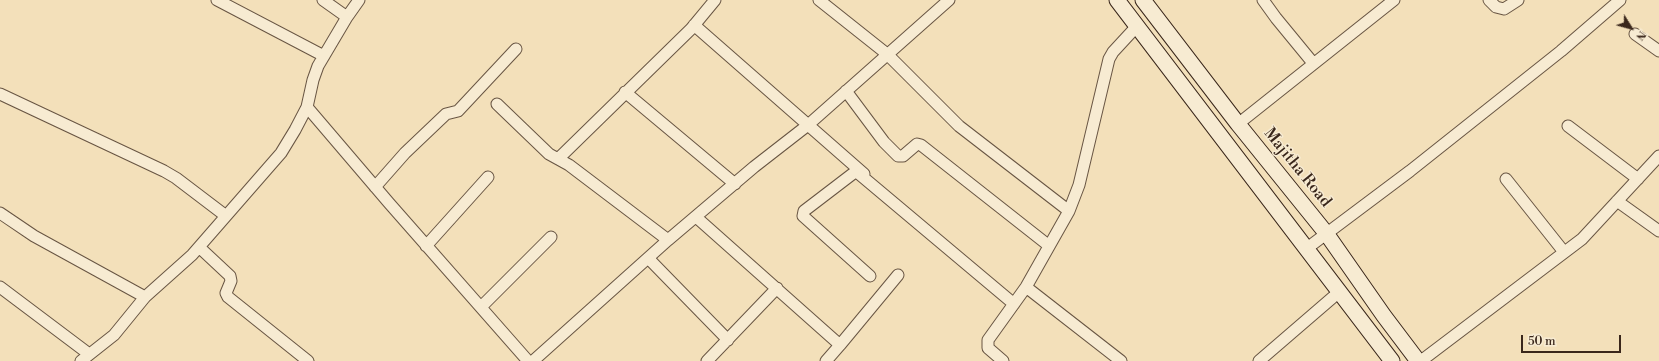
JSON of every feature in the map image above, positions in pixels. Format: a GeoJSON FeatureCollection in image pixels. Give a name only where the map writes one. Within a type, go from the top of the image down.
{"type":"FeatureCollection","features":[{"type":"Feature","properties":{"kind":"main road"},"geometry":{"type":"LineString","coordinates":[[1117,0],[1392,361]]}},
{"type":"Feature","properties":{"kind":"main road","name":"Majitha Road"},"geometry":{"type":"LineString","coordinates":[[1143,0],[1238,124],[1326,233],[1384,316],[1420,361]]}},
{"type":"Feature","properties":{"kind":"street"},"geometry":{"type":"LineString","coordinates":[[216,0],[324,56]]}},
{"type":"Feature","properties":{"kind":"street"},"geometry":{"type":"LineString","coordinates":[[323,0],[347,17]]}},
{"type":"Feature","properties":{"kind":"street"},"geometry":{"type":"LineString","coordinates":[[0,287],[85,358],[114,335],[145,297],[199,247],[281,153],[307,107],[313,80],[324,56],[359,0]]}},
{"type":"Feature","properties":{"kind":"street"},"geometry":{"type":"LineString","coordinates":[[558,159],[694,26],[715,0]]}},
{"type":"Feature","properties":{"kind":"street"},"geometry":{"type":"LineString","coordinates":[[819,0],[887,54],[939,108],[959,126],[1068,211]]}},
{"type":"Feature","properties":{"kind":"street"},"geometry":{"type":"LineString","coordinates":[[533,361],[668,240],[808,125],[949,0]]}},
{"type":"Feature","properties":{"kind":"street"},"geometry":{"type":"LineString","coordinates":[[1263,0],[1313,63]]}},
{"type":"Feature","properties":{"kind":"street"},"geometry":{"type":"LineString","coordinates":[[1238,124],[1394,0]]}},
{"type":"Feature","properties":{"kind":"street"},"geometry":{"type":"LineString","coordinates":[[1489,0],[1496,8],[1504,9],[1518,0]]}},
{"type":"Feature","properties":{"kind":"street"},"geometry":{"type":"LineString","coordinates":[[1306,248],[1410,171],[1555,56],[1620,0]]}},
{"type":"Feature","properties":{"kind":"street"},"geometry":{"type":"LineString","coordinates":[[694,26],[966,264]]}},
{"type":"Feature","properties":{"kind":"street"},"geometry":{"type":"LineString","coordinates":[[1003,361],[989,349],[987,345],[988,340],[1026,287],[1068,211],[1079,185],[1109,59],[1113,52],[1137,26]]}},
{"type":"Feature","properties":{"kind":"street"},"geometry":{"type":"LineString","coordinates":[[1635,34],[1659,51]]}},
{"type":"Feature","properties":{"kind":"street"},"geometry":{"type":"LineString","coordinates":[[375,187],[405,153],[446,114],[458,110],[516,49]]}},
{"type":"Feature","properties":{"kind":"street"},"geometry":{"type":"LineString","coordinates":[[846,91],[884,142],[898,156],[904,156],[917,144],[920,145],[1048,245]]}},
{"type":"Feature","properties":{"kind":"street"},"geometry":{"type":"LineString","coordinates":[[625,92],[735,184]]}},
{"type":"Feature","properties":{"kind":"street"},"geometry":{"type":"LineString","coordinates":[[0,94],[164,171],[176,178],[226,216]]}},
{"type":"Feature","properties":{"kind":"street"},"geometry":{"type":"LineString","coordinates":[[497,104],[544,151],[569,165],[668,240]]}},
{"type":"Feature","properties":{"kind":"street"},"geometry":{"type":"LineString","coordinates":[[307,107],[426,246],[528,361]]}},
{"type":"Feature","properties":{"kind":"street"},"geometry":{"type":"LineString","coordinates":[[1568,126],[1638,179]]}},
{"type":"Feature","properties":{"kind":"street"},"geometry":{"type":"LineString","coordinates":[[1420,361],[1582,239],[1659,156]]}},
{"type":"Feature","properties":{"kind":"street"},"geometry":{"type":"LineString","coordinates":[[870,276],[803,216],[804,210],[855,172],[1014,304]]}},
{"type":"Feature","properties":{"kind":"street"},"geometry":{"type":"LineString","coordinates":[[426,246],[488,177]]}},
{"type":"Feature","properties":{"kind":"street"},"geometry":{"type":"LineString","coordinates":[[1506,179],[1564,252]]}},
{"type":"Feature","properties":{"kind":"street"},"geometry":{"type":"LineString","coordinates":[[1617,201],[1659,231]]}},
{"type":"Feature","properties":{"kind":"street"},"geometry":{"type":"LineString","coordinates":[[0,213],[34,236],[145,297]]}},
{"type":"Feature","properties":{"kind":"street"},"geometry":{"type":"LineString","coordinates":[[696,217],[840,345]]}},
{"type":"Feature","properties":{"kind":"street"},"geometry":{"type":"LineString","coordinates":[[481,307],[551,238]]}},
{"type":"Feature","properties":{"kind":"street"},"geometry":{"type":"LineString","coordinates":[[199,247],[230,276],[231,281],[226,293],[228,297],[308,361]]}},
{"type":"Feature","properties":{"kind":"street"},"geometry":{"type":"LineString","coordinates":[[648,258],[728,340]]}},
{"type":"Feature","properties":{"kind":"street"},"geometry":{"type":"LineString","coordinates":[[826,361],[898,275]]}},
{"type":"Feature","properties":{"kind":"street"},"geometry":{"type":"LineString","coordinates":[[1026,287],[1121,361]]}},
{"type":"Feature","properties":{"kind":"street"},"geometry":{"type":"LineString","coordinates":[[707,361],[777,288]]}},
{"type":"Feature","properties":{"kind":"street"},"geometry":{"type":"LineString","coordinates":[[1258,361],[1340,292]]}}]}
